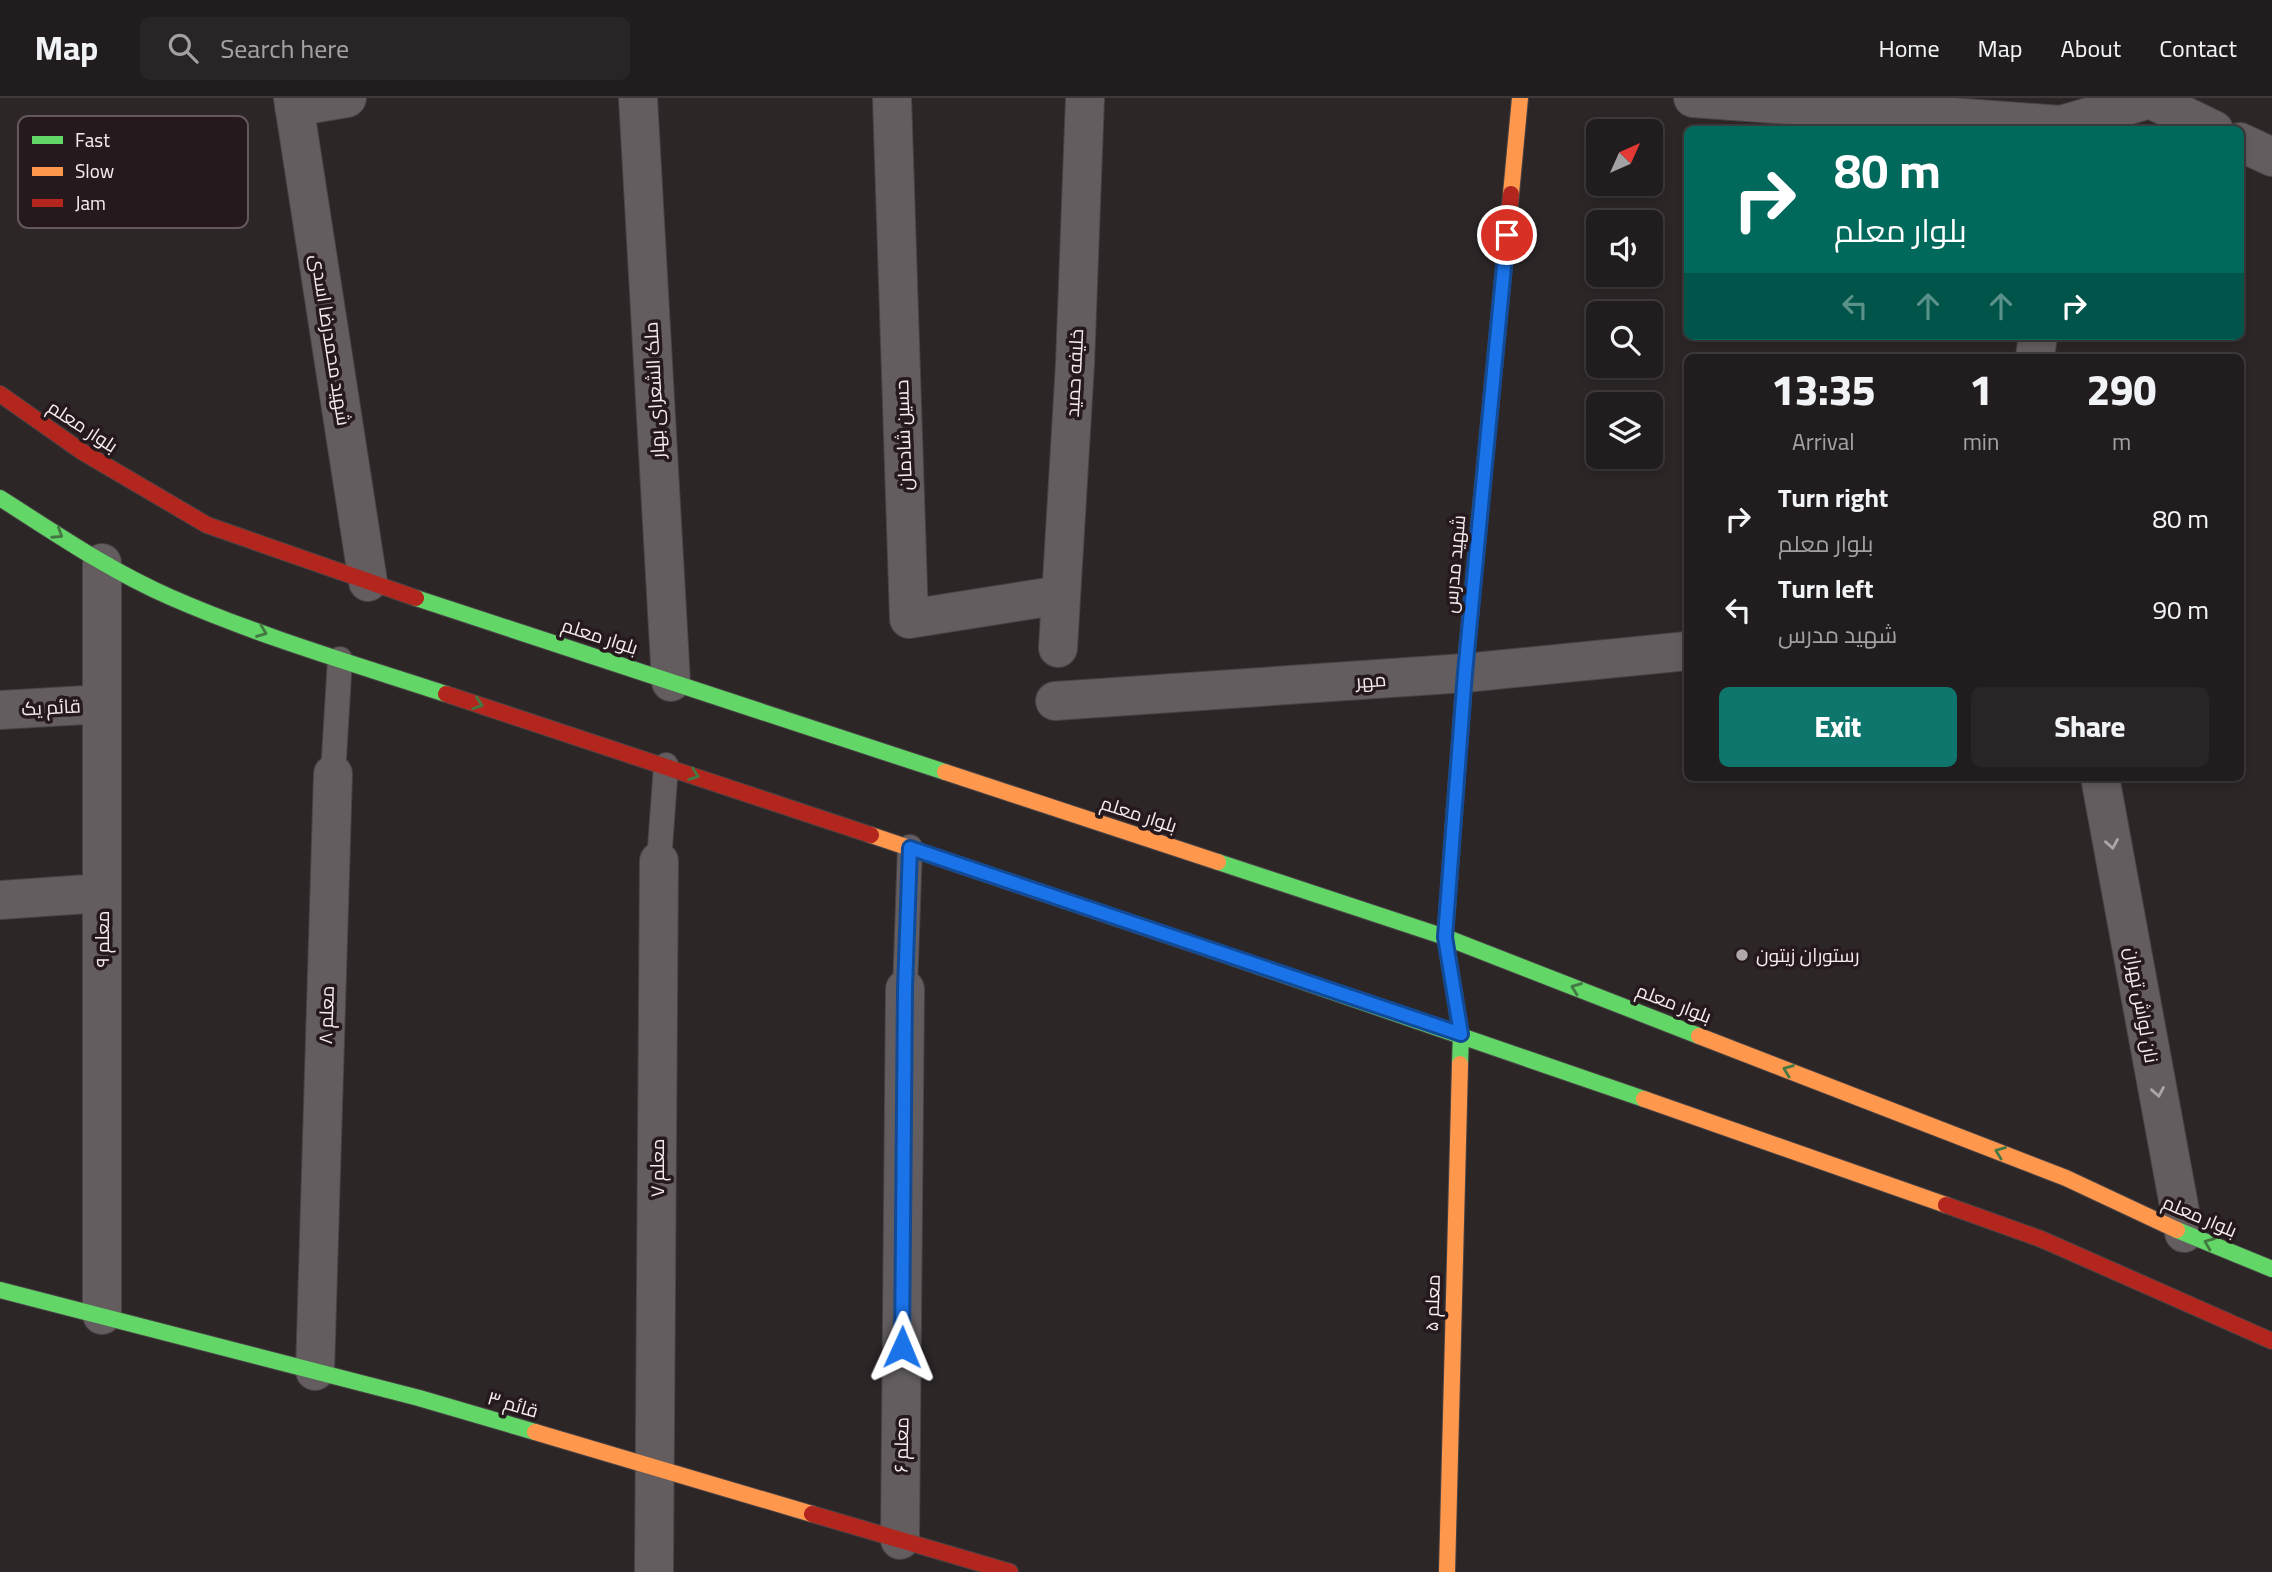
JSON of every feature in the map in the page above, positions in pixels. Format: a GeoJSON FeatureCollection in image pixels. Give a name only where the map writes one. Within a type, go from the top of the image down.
{"type":"FeatureCollection","features":[{"type":"Feature","properties":{"kind":"main road","name":"شهید مدرس"},"geometry":{"type":"LineString","coordinates":[[1461,1034],[1445,937],[1465,673],[1520,98]]}},
{"type":"Feature","properties":{"kind":"main road","name":"بلوار معلم"},"geometry":{"type":"LineString","coordinates":[[0,394],[81,452],[207,525],[369,582],[1445,937],[2066,1178],[2184,1233],[2272,1269]]}},
{"type":"Feature","properties":{"kind":"main road"},"geometry":{"type":"LineString","coordinates":[[0,498],[102,563],[170,597],[295,645],[666,765],[1461,1034],[2041,1239],[2272,1341]]}},
{"type":"Feature","properties":{"kind":"main road","name":"معلم ۵"},"geometry":{"type":"LineString","coordinates":[[1447,1572],[1461,1034]]}},
{"type":"Feature","properties":{"kind":"main road","name":"قائم ۳"},"geometry":{"type":"LineString","coordinates":[[0,1290],[419,1398],[900,1540],[950,1563],[1010,1572]]}},
{"type":"Feature","properties":{"kind":"street"},"geometry":{"type":"LineString","coordinates":[[293,102],[348,98]]}},
{"type":"Feature","properties":{"kind":"street","name":"ملک الشعرای بهار"},"geometry":{"type":"LineString","coordinates":[[638,98],[671,682]]}},
{"type":"Feature","properties":{"kind":"street","name":"حسین شادمان"},"geometry":{"type":"LineString","coordinates":[[892,98],[909,619],[1061,595]]}},
{"type":"Feature","properties":{"kind":"street","name":"خلیفه حمید"},"geometry":{"type":"LineString","coordinates":[[1058,648],[1075,364],[1085,98]]}},
{"type":"Feature","properties":{"kind":"street"},"geometry":{"type":"LineString","coordinates":[[1693,98],[2047,126]]}},
{"type":"Feature","properties":{"kind":"street"},"geometry":{"type":"LineString","coordinates":[[2063,126],[2150,98],[2206,126]]}},
{"type":"Feature","properties":{"kind":"street","name":"شهید محمدرضا اسدی"},"geometry":{"type":"LineString","coordinates":[[293,102],[369,582]]}},
{"type":"Feature","properties":{"kind":"street"},"geometry":{"type":"LineString","coordinates":[[2244,144],[2272,157]]}},
{"type":"Feature","properties":{"kind":"street","name":"معلم ۹"},"geometry":{"type":"LineString","coordinates":[[102,563],[102,1315]]}},
{"type":"Feature","properties":{"kind":"street","name":"مهر"},"geometry":{"type":"LineString","coordinates":[[1055,701],[1465,673],[1684,652]]}},
{"type":"Feature","properties":{"kind":"street","name":"قائم یک"},"geometry":{"type":"LineString","coordinates":[[0,710],[102,704]]}},
{"type":"Feature","properties":{"kind":"street","name":"معلم ۸"},"geometry":{"type":"LineString","coordinates":[[315,1371],[333,774]]}},
{"type":"Feature","properties":{"kind":"street","name":"نان لواش تهران"},"geometry":{"type":"LineString","coordinates":[[2101,781],[2184,1233]]}},
{"type":"Feature","properties":{"kind":"street","name":"معلم ۷"},"geometry":{"type":"LineString","coordinates":[[654,1572],[659,861]]}},
{"type":"Feature","properties":{"kind":"street"},"geometry":{"type":"LineString","coordinates":[[0,900],[102,893]]}},
{"type":"Feature","properties":{"kind":"street","name":"معلم ۶"},"geometry":{"type":"LineString","coordinates":[[900,1540],[905,989]]}},
{"type":"Feature","properties":{"kind":"lane","name":"معلم ۸"},"geometry":{"type":"LineString","coordinates":[[333,774],[340,659]]}},
{"type":"Feature","properties":{"kind":"lane","name":"معلم ۷"},"geometry":{"type":"LineString","coordinates":[[659,861],[666,765]]}},
{"type":"Feature","properties":{"kind":"lane","name":"معلم ۶"},"geometry":{"type":"LineString","coordinates":[[905,989],[910,848]]}},
{"type":"Feature","properties":{"kind":"traffic: fast"},"geometry":{"type":"LineString","coordinates":[[0,498],[104,563],[170,597],[272,637],[446,694]]}},
{"type":"Feature","properties":{"kind":"traffic: fast"},"geometry":{"type":"LineString","coordinates":[[416,598],[945,772]]}},
{"type":"Feature","properties":{"kind":"traffic: fast"},"geometry":{"type":"LineString","coordinates":[[1460,1064],[1461,1034],[1445,937],[1465,670]]}},
{"type":"Feature","properties":{"kind":"traffic: fast"},"geometry":{"type":"LineString","coordinates":[[1218,862],[1445,937],[1699,1036]]}},
{"type":"Feature","properties":{"kind":"traffic: fast"},"geometry":{"type":"LineString","coordinates":[[1211,950],[1644,1099]]}},
{"type":"Feature","properties":{"kind":"traffic: fast"},"geometry":{"type":"LineString","coordinates":[[2177,1230],[2272,1269]]}},
{"type":"Feature","properties":{"kind":"traffic: fast"},"geometry":{"type":"LineString","coordinates":[[0,1290],[419,1398],[535,1432]]}},
{"type":"Feature","properties":{"kind":"traffic: slow"},"geometry":{"type":"LineString","coordinates":[[1511,194],[1520,98]]}},
{"type":"Feature","properties":{"kind":"traffic: slow"},"geometry":{"type":"LineString","coordinates":[[945,772],[1218,862]]}},
{"type":"Feature","properties":{"kind":"traffic: slow"},"geometry":{"type":"LineString","coordinates":[[871,835],[1211,950]]}},
{"type":"Feature","properties":{"kind":"traffic: slow"},"geometry":{"type":"LineString","coordinates":[[1699,1036],[2066,1178],[2177,1230]]}},
{"type":"Feature","properties":{"kind":"traffic: slow"},"geometry":{"type":"LineString","coordinates":[[1447,1572],[1460,1064]]}},
{"type":"Feature","properties":{"kind":"traffic: slow"},"geometry":{"type":"LineString","coordinates":[[1644,1099],[1946,1205]]}},
{"type":"Feature","properties":{"kind":"traffic: slow"},"geometry":{"type":"LineString","coordinates":[[535,1432],[812,1514]]}},
{"type":"Feature","properties":{"kind":"traffic: jam"},"geometry":{"type":"LineString","coordinates":[[1465,670],[1511,194]]}},
{"type":"Feature","properties":{"kind":"traffic: jam"},"geometry":{"type":"LineString","coordinates":[[0,394],[81,451],[207,525],[416,598]]}},
{"type":"Feature","properties":{"kind":"traffic: jam"},"geometry":{"type":"LineString","coordinates":[[446,694],[871,835]]}},
{"type":"Feature","properties":{"kind":"traffic: jam"},"geometry":{"type":"LineString","coordinates":[[1946,1205],[2041,1239],[2272,1341]]}},
{"type":"Feature","properties":{"kind":"traffic: jam"},"geometry":{"type":"LineString","coordinates":[[812,1514],[1010,1572]]}},
{"type":"Feature","properties":{"kind":"place","name":"رستوران زیتون"},"geometry":{"type":"Point","coordinates":[1742,955]}},
{"type":"Feature","properties":{"kind":"route"},"geometry":{"type":"LineString","coordinates":[[902,1347],[905,989],[910,848],[1461,1034],[1445,937],[1465,673],[1507,235]]}}]}
